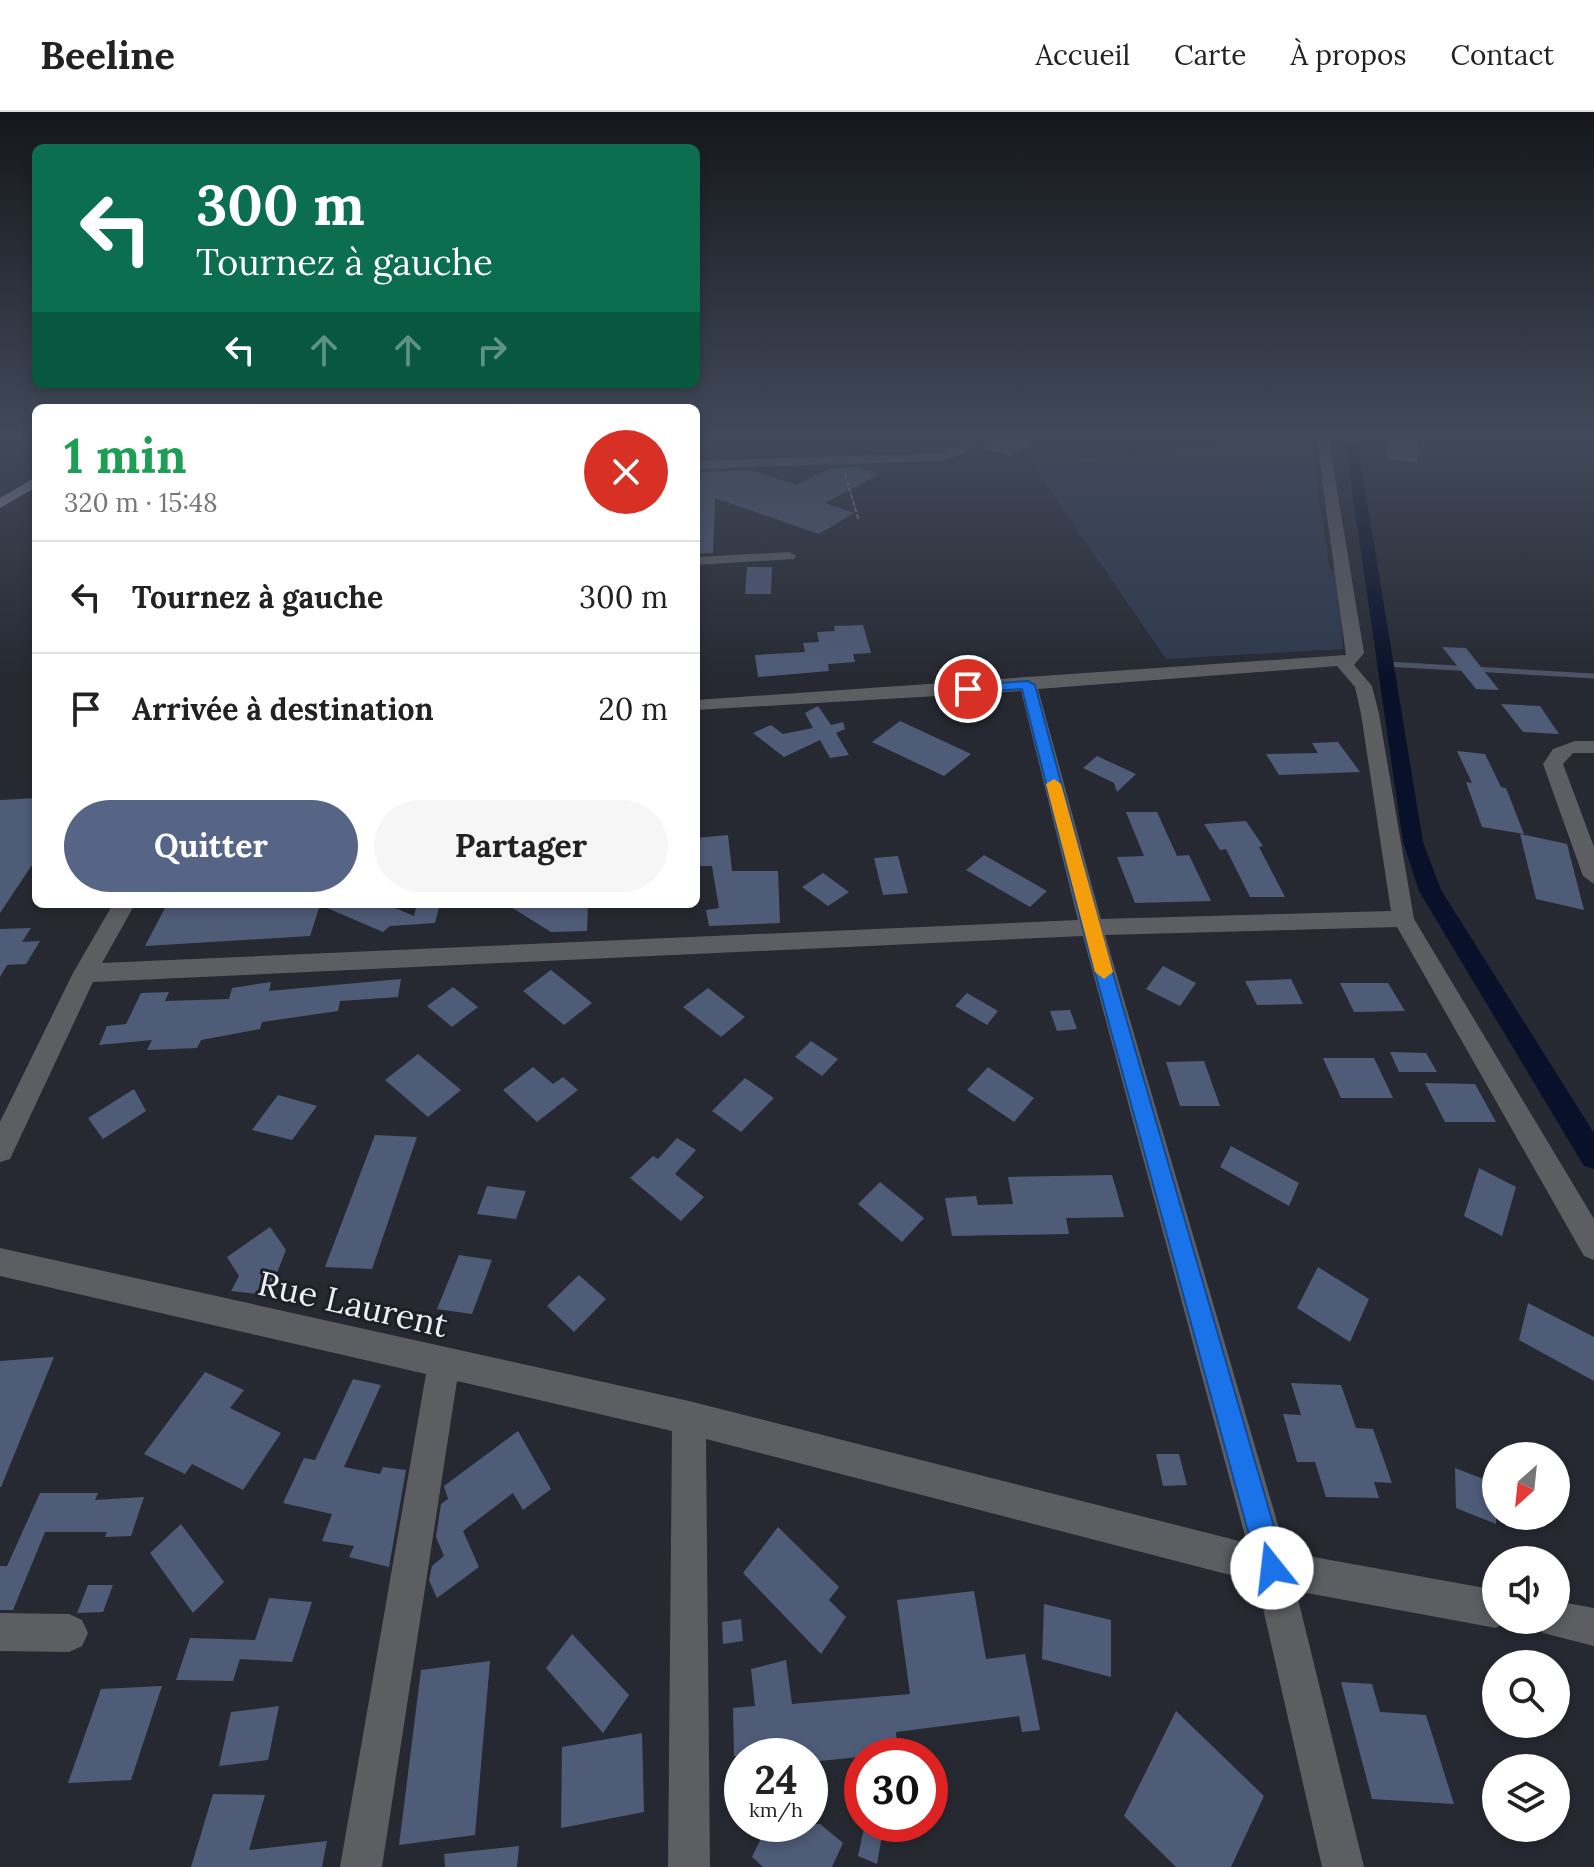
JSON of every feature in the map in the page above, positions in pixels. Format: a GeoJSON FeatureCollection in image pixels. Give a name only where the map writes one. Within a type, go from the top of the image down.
{"type":"FeatureCollection","features":[{"type":"Feature","properties":{"kind":"street"},"geometry":{"type":"LineString","coordinates":[[700,705],[1343,663],[1352,660],[1356,653],[1335,517]]}},
{"type":"Feature","properties":{"kind":"street"},"geometry":{"type":"LineString","coordinates":[[700,561],[789,556]]}},
{"type":"Feature","properties":{"kind":"street"},"geometry":{"type":"LineString","coordinates":[[1343,663],[1363,686],[1370,714],[1403,919],[1594,1246]]}},
{"type":"Feature","properties":{"kind":"street"},"geometry":{"type":"LineString","coordinates":[[1028,685],[1091,925],[1272,1568],[1343,1867]]}},
{"type":"Feature","properties":{"kind":"street"},"geometry":{"type":"LineString","coordinates":[[1594,747],[1572,746],[1561,751],[1553,764],[1594,876]]}},
{"type":"Feature","properties":{"kind":"street"},"geometry":{"type":"LineString","coordinates":[[0,1150],[85,973],[122,908]]}},
{"type":"Feature","properties":{"kind":"street"},"geometry":{"type":"LineString","coordinates":[[85,973],[1091,925],[1403,919]]}},
{"type":"Feature","properties":{"kind":"street","name":"Rue Laurent"},"geometry":{"type":"LineString","coordinates":[[0,1262],[689,1418],[1272,1568],[1482,1606]]}},
{"type":"Feature","properties":{"kind":"street"},"geometry":{"type":"LineString","coordinates":[[361,1867],[444,1363]]}},
{"type":"Feature","properties":{"kind":"street"},"geometry":{"type":"LineString","coordinates":[[689,1418],[689,1867]]}},
{"type":"Feature","properties":{"kind":"street"},"geometry":{"type":"LineString","coordinates":[[1570,1623],[1594,1627]]}},
{"type":"Feature","properties":{"kind":"street"},"geometry":{"type":"LineString","coordinates":[[0,1632],[69,1633]]}},
{"type":"Feature","properties":{"kind":"path"},"geometry":{"type":"LineString","coordinates":[[858,517],[859,521]]}},
{"type":"Feature","properties":{"kind":"shaded area"},"geometry":{"type":"Polygon","coordinates":[[[1068,517],[1322,517],[1330,570],[1338,572],[1343,649],[1166,659],[1068,517]]]}},
{"type":"Feature","properties":{"kind":"building"},"geometry":{"type":"Polygon","coordinates":[[[700,517],[714,517],[713,553],[700,554],[700,517]]]}},
{"type":"Feature","properties":{"kind":"building"},"geometry":{"type":"Polygon","coordinates":[[[770,517],[848,517],[819,534],[770,517]]]}},
{"type":"Feature","properties":{"kind":"building"},"geometry":{"type":"Polygon","coordinates":[[[747,567],[772,567],[771,594],[745,594],[747,567]]]}},
{"type":"Feature","properties":{"kind":"building"},"geometry":{"type":"Polygon","coordinates":[[[863,625],[871,653],[853,654],[855,662],[828,664],[829,671],[758,677],[755,655],[805,652],[803,643],[819,642],[817,632],[835,631],[834,626],[863,625]]]}},
{"type":"Feature","properties":{"kind":"building"},"geometry":{"type":"Polygon","coordinates":[[[1442,647],[1466,648],[1499,690],[1476,689],[1442,647]]]}},
{"type":"Feature","properties":{"kind":"building"},"geometry":{"type":"Polygon","coordinates":[[[1501,704],[1540,706],[1559,734],[1523,732],[1501,704]]]}},
{"type":"Feature","properties":{"kind":"building"},"geometry":{"type":"Polygon","coordinates":[[[818,706],[831,725],[843,722],[845,729],[836,733],[849,755],[830,758],[820,740],[784,757],[753,733],[771,725],[783,734],[813,728],[805,713],[818,706]]]}},
{"type":"Feature","properties":{"kind":"building"},"geometry":{"type":"Polygon","coordinates":[[[900,721],[971,754],[944,776],[872,742],[900,721]]]}},
{"type":"Feature","properties":{"kind":"building"},"geometry":{"type":"Polygon","coordinates":[[[1338,742],[1360,772],[1279,775],[1266,754],[1318,753],[1312,743],[1338,742]]]}},
{"type":"Feature","properties":{"kind":"building"},"geometry":{"type":"Polygon","coordinates":[[[1457,751],[1485,754],[1501,787],[1506,788],[1524,834],[1482,827],[1466,782],[1472,783],[1457,751]]]}},
{"type":"Feature","properties":{"kind":"building"},"geometry":{"type":"Polygon","coordinates":[[[1097,756],[1136,774],[1117,792],[1114,783],[1083,768],[1097,756]]]}},
{"type":"Feature","properties":{"kind":"building"},"geometry":{"type":"Polygon","coordinates":[[[32,798],[32,865],[0,913],[0,800],[32,798]]]}},
{"type":"Feature","properties":{"kind":"building"},"geometry":{"type":"Polygon","coordinates":[[[1126,812],[1157,812],[1177,856],[1189,855],[1211,901],[1135,903],[1117,857],[1144,856],[1126,812]]]}},
{"type":"Feature","properties":{"kind":"building"},"geometry":{"type":"Polygon","coordinates":[[[1246,821],[1263,846],[1259,847],[1285,897],[1250,897],[1226,849],[1220,850],[1204,824],[1246,821]]]}},
{"type":"Feature","properties":{"kind":"building"},"geometry":{"type":"Polygon","coordinates":[[[1520,834],[1567,844],[1584,910],[1536,899],[1520,834]]]}},
{"type":"Feature","properties":{"kind":"building"},"geometry":{"type":"Polygon","coordinates":[[[728,835],[732,871],[778,871],[780,923],[709,926],[706,910],[719,908],[712,866],[700,866],[700,838],[728,835]]]}},
{"type":"Feature","properties":{"kind":"building"},"geometry":{"type":"Polygon","coordinates":[[[984,855],[1047,891],[1030,907],[966,870],[984,855]]]}},
{"type":"Feature","properties":{"kind":"building"},"geometry":{"type":"Polygon","coordinates":[[[898,856],[908,893],[883,895],[874,858],[898,856]]]}},
{"type":"Feature","properties":{"kind":"building"},"geometry":{"type":"Polygon","coordinates":[[[823,873],[849,892],[828,906],[802,887],[823,873]]]}},
{"type":"Feature","properties":{"kind":"building"},"geometry":{"type":"Polygon","coordinates":[[[165,908],[319,908],[310,936],[145,946],[165,908]]]}},
{"type":"Feature","properties":{"kind":"building"},"geometry":{"type":"Polygon","coordinates":[[[327,908],[395,908],[414,916],[416,908],[439,908],[435,923],[390,926],[383,932],[327,908]]]}},
{"type":"Feature","properties":{"kind":"building"},"geometry":{"type":"Polygon","coordinates":[[[512,908],[588,908],[587,931],[551,932],[512,908]]]}},
{"type":"Feature","properties":{"kind":"building"},"geometry":{"type":"Polygon","coordinates":[[[31,928],[22,942],[40,941],[26,964],[7,965],[0,977],[0,929],[31,928]]]}},
{"type":"Feature","properties":{"kind":"building"},"geometry":{"type":"Polygon","coordinates":[[[1163,966],[1196,983],[1180,1006],[1146,989],[1163,966]]]}},
{"type":"Feature","properties":{"kind":"building"},"geometry":{"type":"Polygon","coordinates":[[[551,970],[592,1003],[564,1025],[523,991],[551,970]]]}},
{"type":"Feature","properties":{"kind":"building"},"geometry":{"type":"Polygon","coordinates":[[[401,979],[398,997],[340,1001],[338,1011],[262,1022],[260,1029],[201,1040],[197,1048],[147,1050],[152,1040],[99,1045],[107,1026],[126,1024],[141,993],[169,992],[165,1001],[229,999],[232,988],[271,982],[269,991],[401,979]]]}},
{"type":"Feature","properties":{"kind":"building"},"geometry":{"type":"Polygon","coordinates":[[[1291,979],[1303,1004],[1257,1005],[1245,981],[1291,979]]]}},
{"type":"Feature","properties":{"kind":"building"},"geometry":{"type":"Polygon","coordinates":[[[1340,983],[1388,983],[1405,1011],[1354,1012],[1340,983]]]}},
{"type":"Feature","properties":{"kind":"building"},"geometry":{"type":"Polygon","coordinates":[[[453,987],[478,1007],[452,1027],[427,1006],[453,987]]]}},
{"type":"Feature","properties":{"kind":"building"},"geometry":{"type":"Polygon","coordinates":[[[708,988],[745,1017],[721,1037],[683,1007],[708,988]]]}},
{"type":"Feature","properties":{"kind":"building"},"geometry":{"type":"Polygon","coordinates":[[[967,993],[998,1011],[987,1025],[955,1006],[967,993]]]}},
{"type":"Feature","properties":{"kind":"building"},"geometry":{"type":"Polygon","coordinates":[[[1070,1010],[1077,1029],[1057,1031],[1050,1011],[1070,1010]]]}},
{"type":"Feature","properties":{"kind":"building"},"geometry":{"type":"Polygon","coordinates":[[[811,1041],[838,1059],[822,1076],[795,1057],[811,1041]]]}},
{"type":"Feature","properties":{"kind":"building"},"geometry":{"type":"Polygon","coordinates":[[[1390,1052],[1426,1053],[1437,1072],[1399,1072],[1390,1052]]]}},
{"type":"Feature","properties":{"kind":"building"},"geometry":{"type":"Polygon","coordinates":[[[418,1054],[461,1090],[428,1117],[385,1080],[418,1054]]]}},
{"type":"Feature","properties":{"kind":"building"},"geometry":{"type":"Polygon","coordinates":[[[1323,1058],[1374,1058],[1393,1098],[1341,1098],[1323,1058]]]}},
{"type":"Feature","properties":{"kind":"building"},"geometry":{"type":"Polygon","coordinates":[[[1204,1061],[1220,1106],[1180,1106],[1166,1062],[1204,1061]]]}},
{"type":"Feature","properties":{"kind":"building"},"geometry":{"type":"Polygon","coordinates":[[[533,1067],[553,1084],[563,1077],[578,1090],[537,1122],[503,1090],[533,1067]]]}},
{"type":"Feature","properties":{"kind":"building"},"geometry":{"type":"Polygon","coordinates":[[[988,1067],[1034,1098],[1014,1122],[967,1090],[988,1067]]]}},
{"type":"Feature","properties":{"kind":"building"},"geometry":{"type":"Polygon","coordinates":[[[745,1078],[774,1098],[741,1132],[712,1111],[745,1078]]]}},
{"type":"Feature","properties":{"kind":"building"},"geometry":{"type":"Polygon","coordinates":[[[1425,1083],[1475,1084],[1496,1122],[1445,1122],[1425,1083]]]}},
{"type":"Feature","properties":{"kind":"building"},"geometry":{"type":"Polygon","coordinates":[[[134,1089],[146,1111],[103,1139],[88,1118],[134,1089]]]}},
{"type":"Feature","properties":{"kind":"building"},"geometry":{"type":"Polygon","coordinates":[[[278,1095],[317,1106],[292,1140],[252,1130],[278,1095]]]}},
{"type":"Feature","properties":{"kind":"building"},"geometry":{"type":"Polygon","coordinates":[[[375,1135],[417,1137],[372,1269],[325,1267],[375,1135]]]}},
{"type":"Feature","properties":{"kind":"building"},"geometry":{"type":"Polygon","coordinates":[[[677,1138],[696,1150],[675,1174],[704,1197],[681,1221],[630,1178],[653,1156],[658,1159],[677,1138]]]}},
{"type":"Feature","properties":{"kind":"building"},"geometry":{"type":"Polygon","coordinates":[[[1231,1146],[1299,1183],[1289,1206],[1220,1167],[1231,1146]]]}},
{"type":"Feature","properties":{"kind":"building"},"geometry":{"type":"Polygon","coordinates":[[[1479,1168],[1516,1187],[1502,1236],[1464,1216],[1479,1168]]]}},
{"type":"Feature","properties":{"kind":"building"},"geometry":{"type":"Polygon","coordinates":[[[1112,1175],[1124,1217],[1066,1218],[1069,1234],[952,1236],[945,1198],[976,1196],[978,1205],[1013,1204],[1008,1177],[1112,1175]]]}},
{"type":"Feature","properties":{"kind":"building"},"geometry":{"type":"Polygon","coordinates":[[[880,1182],[924,1218],[902,1242],[858,1204],[880,1182]]]}},
{"type":"Feature","properties":{"kind":"building"},"geometry":{"type":"Polygon","coordinates":[[[487,1186],[526,1191],[516,1219],[477,1214],[487,1186]]]}},
{"type":"Feature","properties":{"kind":"building"},"geometry":{"type":"Polygon","coordinates":[[[270,1227],[286,1250],[268,1295],[231,1291],[239,1276],[227,1257],[270,1227]]]}},
{"type":"Feature","properties":{"kind":"building"},"geometry":{"type":"Polygon","coordinates":[[[459,1255],[492,1260],[472,1314],[437,1309],[459,1255]]]}},
{"type":"Feature","properties":{"kind":"building"},"geometry":{"type":"Polygon","coordinates":[[[1318,1267],[1369,1299],[1350,1342],[1297,1308],[1318,1267]]]}},
{"type":"Feature","properties":{"kind":"building"},"geometry":{"type":"Polygon","coordinates":[[[579,1275],[606,1299],[574,1332],[547,1306],[579,1275]]]}},
{"type":"Feature","properties":{"kind":"building"},"geometry":{"type":"Polygon","coordinates":[[[1528,1303],[1594,1337],[1594,1381],[1519,1340],[1528,1303]]]}},
{"type":"Feature","properties":{"kind":"building"},"geometry":{"type":"Polygon","coordinates":[[[54,1357],[1,1487],[0,1487],[0,1361],[54,1357]]]}},
{"type":"Feature","properties":{"kind":"building"},"geometry":{"type":"Polygon","coordinates":[[[205,1372],[244,1390],[230,1408],[281,1433],[243,1490],[192,1464],[185,1474],[144,1454],[205,1372]]]}},
{"type":"Feature","properties":{"kind":"building"},"geometry":{"type":"Polygon","coordinates":[[[353,1379],[381,1385],[344,1467],[380,1474],[383,1467],[406,1470],[389,1567],[349,1557],[354,1546],[322,1541],[332,1514],[283,1503],[304,1458],[315,1460],[353,1379]]]}},
{"type":"Feature","properties":{"kind":"building"},"geometry":{"type":"Polygon","coordinates":[[[1291,1383],[1341,1385],[1356,1428],[1373,1429],[1392,1483],[1374,1482],[1379,1498],[1326,1497],[1315,1462],[1297,1462],[1283,1414],[1301,1415],[1291,1383]]]}},
{"type":"Feature","properties":{"kind":"building"},"geometry":{"type":"Polygon","coordinates":[[[518,1431],[551,1489],[523,1510],[513,1493],[463,1531],[479,1567],[437,1598],[429,1580],[432,1566],[444,1556],[436,1537],[441,1504],[448,1499],[444,1486],[518,1431]]]}},
{"type":"Feature","properties":{"kind":"building"},"geometry":{"type":"Polygon","coordinates":[[[1156,1454],[1179,1454],[1187,1485],[1163,1486],[1156,1454]]]}},
{"type":"Feature","properties":{"kind":"building"},"geometry":{"type":"Polygon","coordinates":[[[1455,1468],[1482,1479],[1482,1518],[1456,1508],[1455,1468]]]}},
{"type":"Feature","properties":{"kind":"building"},"geometry":{"type":"Polygon","coordinates":[[[40,1493],[98,1493],[95,1500],[144,1497],[131,1536],[105,1537],[107,1532],[45,1532],[13,1610],[0,1610],[0,1566],[7,1566],[40,1493]]]}},
{"type":"Feature","properties":{"kind":"building"},"geometry":{"type":"Polygon","coordinates":[[[181,1524],[224,1582],[193,1613],[150,1553],[181,1524]]]}},
{"type":"Feature","properties":{"kind":"building"},"geometry":{"type":"Polygon","coordinates":[[[778,1527],[839,1587],[829,1600],[846,1617],[821,1654],[743,1573],[778,1527]]]}},
{"type":"Feature","properties":{"kind":"building"},"geometry":{"type":"Polygon","coordinates":[[[88,1585],[113,1585],[103,1612],[77,1613],[88,1585]]]}},
{"type":"Feature","properties":{"kind":"building"},"geometry":{"type":"Polygon","coordinates":[[[974,1591],[986,1659],[1025,1654],[1040,1730],[1022,1732],[1019,1716],[896,1732],[897,1738],[844,1738],[844,1759],[828,1760],[828,1738],[734,1738],[733,1708],[755,1706],[751,1669],[786,1660],[792,1704],[910,1694],[897,1600],[974,1591]]]}},
{"type":"Feature","properties":{"kind":"building"},"geometry":{"type":"Polygon","coordinates":[[[269,1598],[312,1602],[292,1662],[240,1659],[233,1681],[176,1680],[190,1638],[255,1640],[269,1598]]]}},
{"type":"Feature","properties":{"kind":"building"},"geometry":{"type":"Polygon","coordinates":[[[1044,1604],[1111,1620],[1111,1677],[1042,1659],[1044,1604]]]}},
{"type":"Feature","properties":{"kind":"building"},"geometry":{"type":"Polygon","coordinates":[[[741,1619],[743,1641],[723,1644],[722,1622],[741,1619]]]}},
{"type":"Feature","properties":{"kind":"building"},"geometry":{"type":"Polygon","coordinates":[[[572,1634],[629,1695],[603,1733],[546,1668],[572,1634]]]}},
{"type":"Feature","properties":{"kind":"building"},"geometry":{"type":"Polygon","coordinates":[[[490,1661],[475,1835],[399,1845],[421,1670],[490,1661]]]}},
{"type":"Feature","properties":{"kind":"building"},"geometry":{"type":"Polygon","coordinates":[[[1341,1682],[1372,1684],[1380,1712],[1426,1715],[1454,1804],[1372,1799],[1341,1682]]]}},
{"type":"Feature","properties":{"kind":"building"},"geometry":{"type":"Polygon","coordinates":[[[162,1686],[131,1780],[68,1783],[101,1689],[162,1686]]]}},
{"type":"Feature","properties":{"kind":"building"},"geometry":{"type":"Polygon","coordinates":[[[279,1706],[268,1760],[219,1766],[231,1712],[279,1706]]]}},
{"type":"Feature","properties":{"kind":"building"},"geometry":{"type":"Polygon","coordinates":[[[1176,1711],[1264,1796],[1231,1867],[1176,1867],[1124,1816],[1176,1711]]]}},
{"type":"Feature","properties":{"kind":"building"},"geometry":{"type":"Polygon","coordinates":[[[642,1733],[644,1812],[561,1828],[562,1747],[642,1733]]]}},
{"type":"Feature","properties":{"kind":"building"},"geometry":{"type":"Polygon","coordinates":[[[213,1794],[265,1795],[249,1850],[327,1841],[322,1867],[191,1867],[213,1794]]]}},
{"type":"Feature","properties":{"kind":"building"},"geometry":{"type":"Polygon","coordinates":[[[828,1831],[843,1843],[832,1867],[763,1867],[752,1857],[759,1842],[828,1842],[828,1831]]]}},
{"type":"Feature","properties":{"kind":"building"},"geometry":{"type":"Polygon","coordinates":[[[861,1842],[881,1842],[877,1864],[858,1856],[861,1842]]]}},
{"type":"Feature","properties":{"kind":"building"},"geometry":{"type":"Polygon","coordinates":[[[519,1846],[517,1867],[445,1867],[444,1854],[519,1846]]]}},
{"type":"Feature","properties":{"kind":"waterway"},"geometry":{"type":"LineString","coordinates":[[1363,517],[1413,842],[1430,891],[1594,1157]]}},
{"type":"Feature","properties":{"kind":"waterway"},"geometry":{"type":"LineString","coordinates":[[1386,664],[1594,676]]}},
{"type":"Feature","properties":{"kind":"slow traffic"},"geometry":{"type":"LineString","coordinates":[[1054,784],[1104,972]]}},
{"type":"Feature","properties":{"kind":"route"},"geometry":{"type":"LineString","coordinates":[[968,689],[1028,685],[1091,925],[1272,1568]]}}]}
